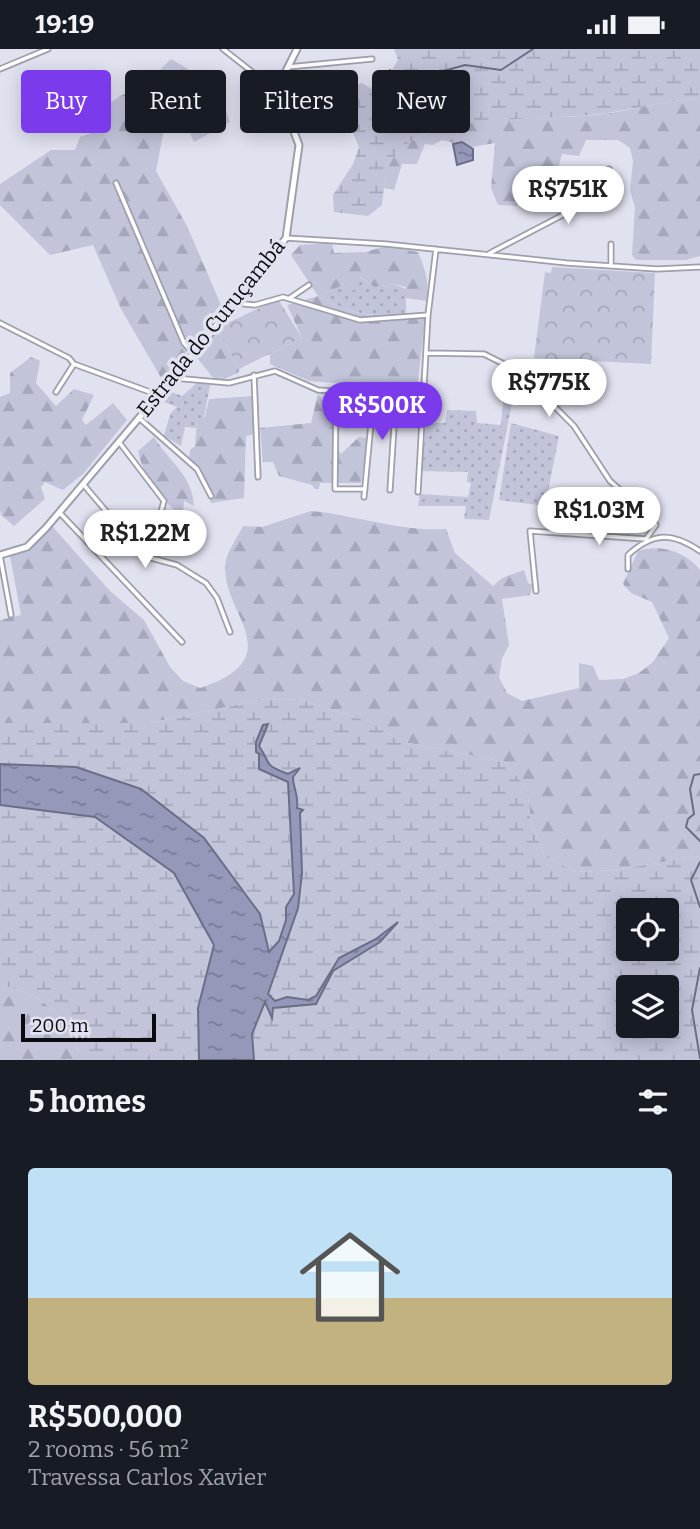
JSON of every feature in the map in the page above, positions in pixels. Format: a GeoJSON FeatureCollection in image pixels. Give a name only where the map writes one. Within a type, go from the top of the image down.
{"type":"FeatureCollection","features":[{"type":"Feature","properties":{"kind":"street"},"geometry":{"type":"LineString","coordinates":[[0,69],[48,49]]}},
{"type":"Feature","properties":{"kind":"street"},"geometry":{"type":"LineString","coordinates":[[223,49],[250,70]]}},
{"type":"Feature","properties":{"kind":"street"},"geometry":{"type":"LineString","coordinates":[[286,70],[297,49]]}},
{"type":"Feature","properties":{"kind":"street"},"geometry":{"type":"LineString","coordinates":[[288,67],[372,59]]}},
{"type":"Feature","properties":{"kind":"street","name":"Estrada do Curuçambá"},"geometry":{"type":"LineString","coordinates":[[0,555],[27,547],[59,512],[173,378],[286,238],[299,145],[294,133]]}},
{"type":"Feature","properties":{"kind":"street"},"geometry":{"type":"LineString","coordinates":[[488,254],[605,193],[609,169]]}},
{"type":"Feature","properties":{"kind":"street"},"geometry":{"type":"LineString","coordinates":[[116,183],[184,343],[192,353]]}},
{"type":"Feature","properties":{"kind":"street"},"geometry":{"type":"LineString","coordinates":[[286,238],[657,269],[700,267]]}},
{"type":"Feature","properties":{"kind":"street"},"geometry":{"type":"LineString","coordinates":[[611,244],[611,265]]}},
{"type":"Feature","properties":{"kind":"street"},"geometry":{"type":"LineString","coordinates":[[418,492],[428,315],[436,249]]}},
{"type":"Feature","properties":{"kind":"street"},"geometry":{"type":"LineString","coordinates":[[290,298],[309,285]]}},
{"type":"Feature","properties":{"kind":"street"},"geometry":{"type":"LineString","coordinates":[[233,303],[255,305],[277,297],[290,298],[301,304],[326,308],[360,320],[428,315]]}},
{"type":"Feature","properties":{"kind":"street"},"geometry":{"type":"LineString","coordinates":[[0,323],[69,358],[75,364],[158,395]]}},
{"type":"Feature","properties":{"kind":"street"},"geometry":{"type":"LineString","coordinates":[[427,353],[484,354],[520,372],[574,426],[610,481],[649,515],[656,525],[646,539],[628,555],[628,569]]}},
{"type":"Feature","properties":{"kind":"street"},"geometry":{"type":"LineString","coordinates":[[57,392],[75,364]]}},
{"type":"Feature","properties":{"kind":"street"},"geometry":{"type":"LineString","coordinates":[[173,378],[229,383],[275,372],[318,390],[424,394]]}},
{"type":"Feature","properties":{"kind":"street"},"geometry":{"type":"LineString","coordinates":[[254,375],[258,477]]}},
{"type":"Feature","properties":{"kind":"street"},"geometry":{"type":"LineString","coordinates":[[336,392],[335,489],[365,489]]}},
{"type":"Feature","properties":{"kind":"street"},"geometry":{"type":"LineString","coordinates":[[364,497],[374,392]]}},
{"type":"Feature","properties":{"kind":"street"},"geometry":{"type":"LineString","coordinates":[[390,490],[396,395]]}},
{"type":"Feature","properties":{"kind":"street"},"geometry":{"type":"LineString","coordinates":[[139,418],[197,469],[211,496]]}},
{"type":"Feature","properties":{"kind":"street"},"geometry":{"type":"LineString","coordinates":[[119,442],[164,501],[161,512],[178,544]]}},
{"type":"Feature","properties":{"kind":"street"},"geometry":{"type":"LineString","coordinates":[[83,484],[144,556],[177,565],[206,583],[217,598],[230,632]]}},
{"type":"Feature","properties":{"kind":"street"},"geometry":{"type":"LineString","coordinates":[[59,512],[182,642]]}},
{"type":"Feature","properties":{"kind":"street"},"geometry":{"type":"LineString","coordinates":[[536,591],[530,531],[646,539],[664,537],[685,541],[700,551]]}},
{"type":"Feature","properties":{"kind":"street"},"geometry":{"type":"LineString","coordinates":[[0,555],[11,615]]}},
{"type":"Feature","properties":{"kind":"green space"},"geometry":{"type":"Polygon","coordinates":[[[394,49],[700,49],[700,98],[599,114],[470,123],[470,70],[392,70],[398,60],[394,49]]]}},
{"type":"Feature","properties":{"kind":"green space"},"geometry":{"type":"Polygon","coordinates":[[[171,59],[190,70],[160,70],[171,59]]]}},
{"type":"Feature","properties":{"kind":"green space"},"geometry":{"type":"Polygon","coordinates":[[[362,83],[372,87],[372,133],[428,133],[404,146],[393,159],[387,173],[382,205],[368,216],[334,212],[333,195],[353,164],[359,147],[353,133],[358,133],[358,84],[362,83]]]}},
{"type":"Feature","properties":{"kind":"green space"},"geometry":{"type":"Polygon","coordinates":[[[125,94],[125,133],[163,133],[156,171],[187,226],[222,307],[163,381],[121,309],[93,245],[50,255],[0,205],[0,184],[51,150],[75,150],[80,137],[91,133],[111,133],[111,102],[125,94]]]}},
{"type":"Feature","properties":{"kind":"green space"},"geometry":{"type":"Polygon","coordinates":[[[700,98],[700,256],[685,260],[636,260],[632,255],[635,208],[630,190],[633,161],[630,148],[618,140],[586,140],[579,156],[562,154],[557,172],[516,206],[498,205],[491,188],[495,143],[472,147],[442,140],[433,145],[425,144],[417,164],[402,164],[394,190],[384,188],[389,165],[396,153],[412,141],[431,133],[470,133],[470,123],[598,115],[700,98]]]}},
{"type":"Feature","properties":{"kind":"green space"},"geometry":{"type":"Polygon","coordinates":[[[190,133],[210,133],[194,142],[190,133]]]}},
{"type":"Feature","properties":{"kind":"green space"},"geometry":{"type":"Polygon","coordinates":[[[332,243],[334,253],[366,252],[386,246],[418,252],[426,276],[426,301],[406,298],[406,287],[394,284],[374,287],[360,277],[353,291],[345,284],[319,296],[358,313],[383,315],[426,312],[417,389],[309,381],[270,364],[270,354],[302,338],[287,305],[318,296],[291,255],[300,245],[332,243]]]}},
{"type":"Feature","properties":{"kind":"green space"},"geometry":{"type":"Polygon","coordinates":[[[552,267],[655,273],[651,364],[534,358],[545,272],[551,273],[552,267]]]}},
{"type":"Feature","properties":{"kind":"green space"},"geometry":{"type":"Polygon","coordinates":[[[359,277],[374,287],[394,284],[406,289],[406,314],[382,315],[350,311],[319,296],[359,277]]]}},
{"type":"Feature","properties":{"kind":"green space"},"geometry":{"type":"Polygon","coordinates":[[[278,299],[302,338],[239,369],[217,328],[278,299]]]}},
{"type":"Feature","properties":{"kind":"green space"},"geometry":{"type":"Polygon","coordinates":[[[217,328],[239,369],[239,372],[223,380],[214,379],[194,354],[217,328]]]}},
{"type":"Feature","properties":{"kind":"green space"},"geometry":{"type":"Polygon","coordinates":[[[31,357],[40,361],[36,383],[56,406],[74,389],[94,395],[82,420],[86,425],[113,403],[127,420],[83,474],[63,490],[45,482],[41,487],[45,499],[14,526],[1,515],[0,509],[0,397],[10,393],[10,373],[31,357]]]}},
{"type":"Feature","properties":{"kind":"green space"},"geometry":{"type":"Polygon","coordinates":[[[197,383],[210,385],[204,417],[197,419],[196,428],[185,427],[181,446],[164,436],[170,414],[177,407],[164,402],[172,392],[182,396],[197,383]]]}},
{"type":"Feature","properties":{"kind":"green space"},"geometry":{"type":"Polygon","coordinates":[[[504,392],[514,393],[489,520],[464,519],[466,506],[418,506],[420,494],[468,497],[471,483],[467,482],[468,472],[419,471],[427,423],[445,423],[447,410],[476,411],[477,423],[501,425],[504,392]]]}},
{"type":"Feature","properties":{"kind":"green space"},"geometry":{"type":"Polygon","coordinates":[[[318,394],[325,404],[333,405],[332,439],[341,454],[359,437],[368,438],[361,483],[320,483],[319,489],[315,489],[312,485],[279,476],[273,462],[263,462],[260,428],[311,423],[318,394]]]}},
{"type":"Feature","properties":{"kind":"green space"},"geometry":{"type":"Polygon","coordinates":[[[253,396],[254,434],[246,436],[244,498],[211,503],[200,467],[189,459],[190,450],[195,446],[197,419],[205,417],[209,399],[253,396]]]}},
{"type":"Feature","properties":{"kind":"green space"},"geometry":{"type":"Polygon","coordinates":[[[511,423],[559,436],[545,506],[499,500],[511,423]]]}},
{"type":"Feature","properties":{"kind":"green space"},"geometry":{"type":"Polygon","coordinates":[[[154,437],[189,485],[194,506],[184,501],[183,513],[180,515],[154,486],[140,460],[138,451],[154,437]]]}},
{"type":"Feature","properties":{"kind":"green space"},"geometry":{"type":"Polygon","coordinates":[[[311,511],[395,526],[446,529],[455,553],[493,586],[502,578],[524,570],[528,583],[533,585],[530,595],[502,599],[509,645],[502,658],[499,677],[507,693],[522,701],[579,688],[579,663],[593,666],[599,680],[623,679],[639,673],[653,662],[669,638],[652,602],[631,593],[623,584],[638,551],[663,549],[680,554],[694,563],[700,570],[700,856],[614,870],[576,872],[545,857],[531,822],[527,788],[504,762],[399,741],[370,722],[298,699],[259,700],[149,723],[0,723],[0,620],[21,615],[10,556],[28,549],[52,526],[110,591],[144,620],[170,667],[183,681],[200,688],[228,675],[243,662],[248,647],[226,579],[226,560],[243,526],[262,527],[311,511]]]}},
{"type":"Feature","properties":{"kind":"green space"},"geometry":{"type":"Polygon","coordinates":[[[298,699],[370,722],[399,741],[504,762],[527,788],[531,822],[545,857],[576,872],[614,870],[700,856],[700,1060],[254,1060],[252,1034],[275,978],[260,914],[204,838],[141,789],[76,767],[0,764],[0,723],[149,723],[259,700],[298,699]]]}},
{"type":"Feature","properties":{"kind":"green space"},"geometry":{"type":"Polygon","coordinates":[[[0,805],[95,817],[174,873],[215,945],[198,1008],[199,1060],[80,1060],[70,1032],[52,1009],[28,994],[0,986],[0,805]]]}},
{"type":"Feature","properties":{"kind":"green space"},"geometry":{"type":"Polygon","coordinates":[[[0,986],[28,994],[52,1009],[70,1032],[80,1060],[0,1060],[0,986]]]}},
{"type":"Feature","properties":{"kind":"water"},"geometry":{"type":"Polygon","coordinates":[[[462,142],[473,149],[473,160],[457,165],[453,144],[462,142]]]}},
{"type":"Feature","properties":{"kind":"water"},"geometry":{"type":"Polygon","coordinates":[[[268,724],[259,746],[274,768],[288,774],[300,768],[293,781],[297,808],[303,810],[300,813],[302,873],[298,908],[268,994],[275,1001],[287,997],[308,1000],[316,996],[339,958],[376,939],[398,922],[380,942],[333,971],[316,1004],[273,1008],[272,1018],[265,1002],[252,1034],[254,1060],[199,1060],[198,1008],[214,945],[174,873],[95,817],[0,805],[0,764],[76,767],[141,789],[204,838],[260,914],[269,952],[279,941],[286,920],[286,907],[294,894],[288,782],[259,769],[259,754],[256,752],[256,742],[263,725],[268,724]]]}},
{"type":"Feature","properties":{"kind":"waterway"},"geometry":{"type":"LineString","coordinates":[[447,70],[465,65],[501,70],[533,49]]}},
{"type":"Feature","properties":{"kind":"waterway"},"geometry":{"type":"LineString","coordinates":[[700,774],[694,775],[690,789],[694,814],[688,819],[686,827],[700,841]]}},
{"type":"Feature","properties":{"kind":"waterway"},"geometry":{"type":"LineString","coordinates":[[700,862],[691,880],[700,907]]}},
{"type":"Feature","properties":{"kind":"waterway"},"geometry":{"type":"LineString","coordinates":[[700,968],[692,1010],[700,1058]]}}]}
